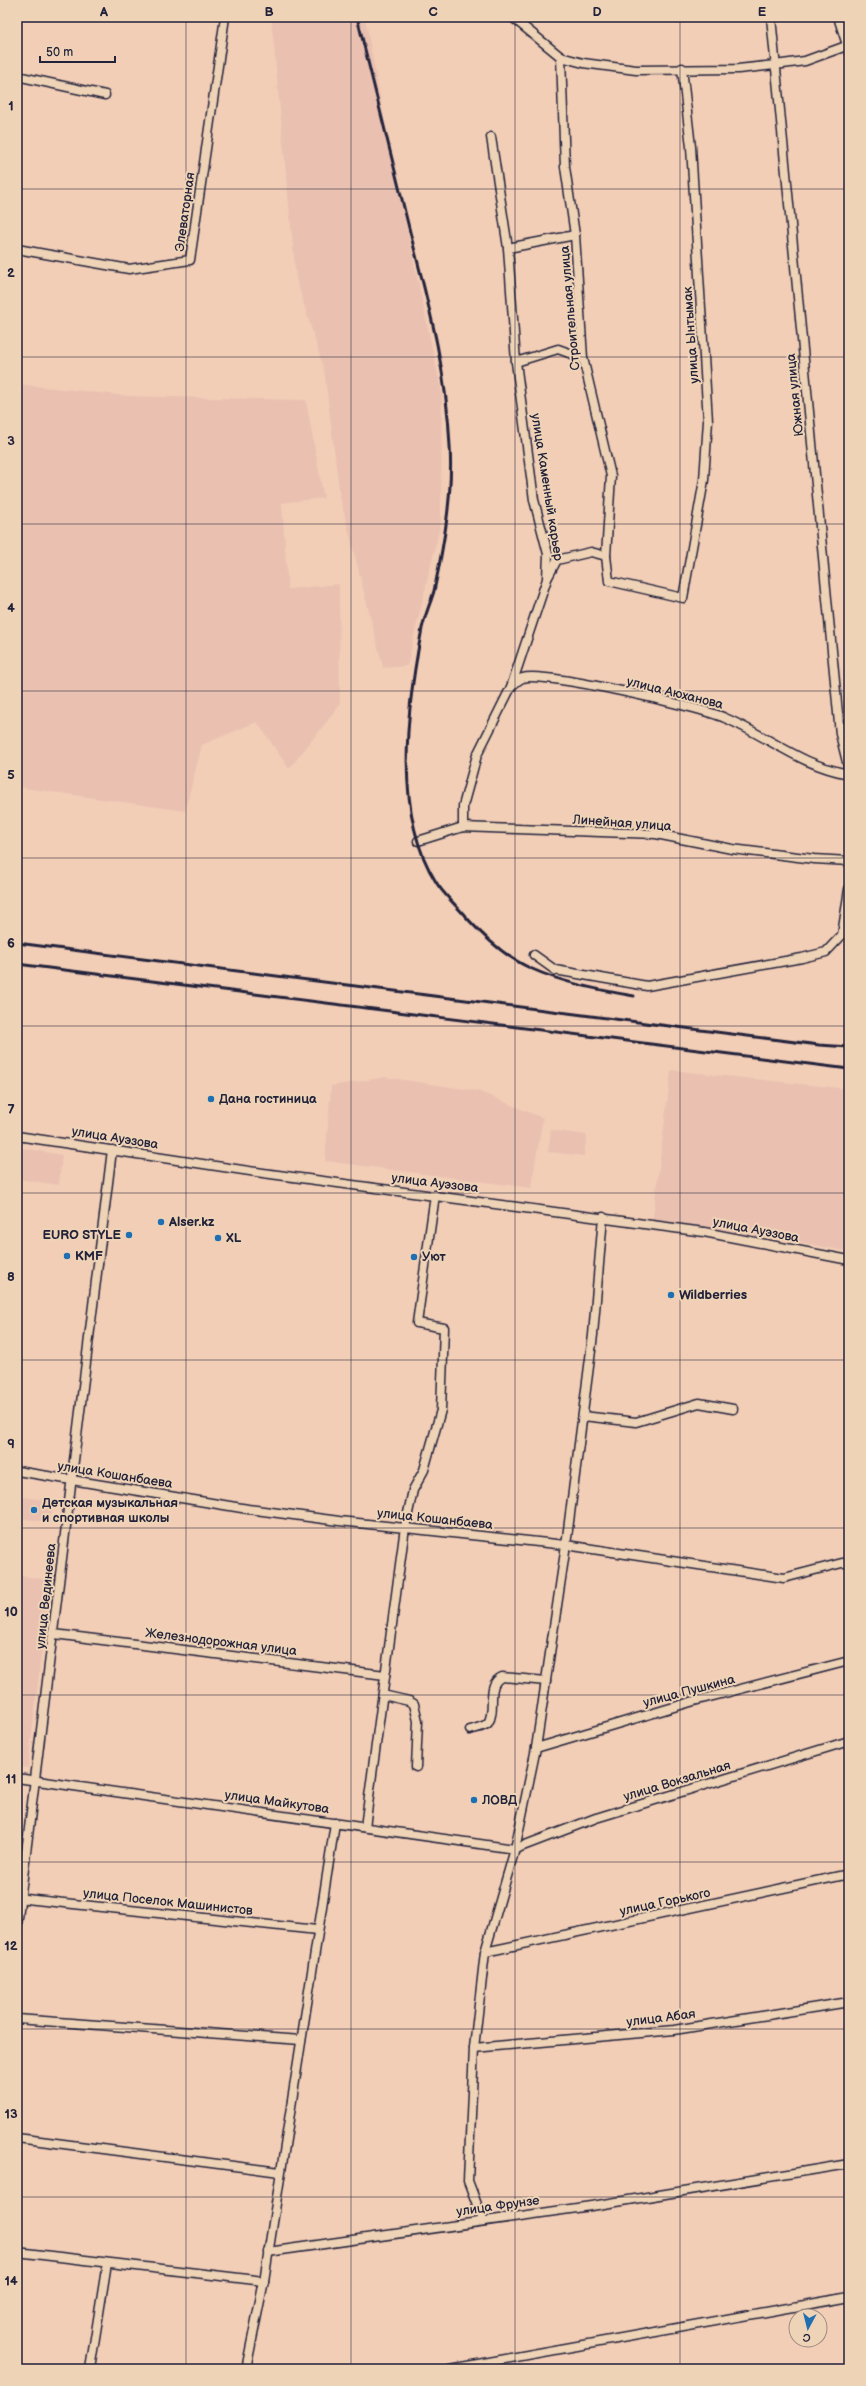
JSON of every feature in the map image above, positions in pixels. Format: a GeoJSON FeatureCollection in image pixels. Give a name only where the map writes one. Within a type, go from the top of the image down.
{"type":"FeatureCollection","features":[{"type":"Feature","properties":{"kind":"street","name":"Элеваторная"},"geometry":{"type":"LineString","coordinates":[[17,249],[129,269],[190,260],[225,17]]}},
{"type":"Feature","properties":{"kind":"street"},"geometry":{"type":"LineString","coordinates":[[512,17],[561,57],[583,63],[636,70],[682,68],[738,69],[805,60],[849,47],[838,17]]}},
{"type":"Feature","properties":{"kind":"street","name":"Южная улица"},"geometry":{"type":"LineString","coordinates":[[771,17],[840,734],[849,770]]}},
{"type":"Feature","properties":{"kind":"street","name":"Строительная улица"},"geometry":{"type":"LineString","coordinates":[[561,57],[565,167],[576,235],[583,358],[610,476],[606,556],[609,582],[683,598]]}},
{"type":"Feature","properties":{"kind":"street","name":"улица Ынтымак"},"geometry":{"type":"LineString","coordinates":[[682,68],[691,147],[708,420],[704,480],[683,598]]}},
{"type":"Feature","properties":{"kind":"street"},"geometry":{"type":"LineString","coordinates":[[17,76],[105,95]]}},
{"type":"Feature","properties":{"kind":"street","name":"улица Каменный карьер"},"geometry":{"type":"LineString","coordinates":[[463,827],[463,806],[476,755],[511,687],[547,579],[548,554],[534,500],[516,362],[508,248],[491,137]]}},
{"type":"Feature","properties":{"kind":"street"},"geometry":{"type":"LineString","coordinates":[[508,248],[576,235]]}},
{"type":"Feature","properties":{"kind":"street"},"geometry":{"type":"LineString","coordinates":[[516,362],[558,349],[583,358]]}},
{"type":"Feature","properties":{"kind":"street"},"geometry":{"type":"LineString","coordinates":[[547,579],[557,560],[591,552],[606,556]]}},
{"type":"Feature","properties":{"kind":"street","name":"улица Аюханова"},"geometry":{"type":"LineString","coordinates":[[511,687],[523,678],[561,679],[661,701],[725,718],[788,753],[827,770],[849,774]]}},
{"type":"Feature","properties":{"kind":"street","name":"Линейная улица"},"geometry":{"type":"LineString","coordinates":[[418,841],[463,827],[656,834],[732,849],[814,859],[849,861]]}},
{"type":"Feature","properties":{"kind":"street"},"geometry":{"type":"LineString","coordinates":[[534,955],[555,970],[647,986],[802,958],[826,952],[842,935],[849,889]]}},
{"type":"Feature","properties":{"kind":"street","name":"улица Ауэзова"},"geometry":{"type":"LineString","coordinates":[[17,1136],[263,1173],[603,1217],[704,1232],[849,1260]]}},
{"type":"Feature","properties":{"kind":"street","name":"улица Вединеева"},"geometry":{"type":"LineString","coordinates":[[17,1926],[19,1898],[36,1780],[54,1634],[70,1480],[112,1150]]}},
{"type":"Feature","properties":{"kind":"street"},"geometry":{"type":"LineString","coordinates":[[365,1827],[405,1527],[413,1490],[424,1470],[441,1410],[444,1328],[417,1323],[435,1195]]}},
{"type":"Feature","properties":{"kind":"street"},"geometry":{"type":"LineString","coordinates":[[483,2220],[468,2181],[474,2048],[485,1952],[515,1848],[536,1748],[566,1545],[583,1416],[593,1335],[603,1217]]}},
{"type":"Feature","properties":{"kind":"street"},"geometry":{"type":"LineString","coordinates":[[583,1416],[636,1422],[699,1403],[733,1409]]}},
{"type":"Feature","properties":{"kind":"street","name":"улица Кошанбаева"},"geometry":{"type":"LineString","coordinates":[[17,1471],[248,1509],[339,1521],[566,1545],[784,1578],[842,1563],[849,1563]]}},
{"type":"Feature","properties":{"kind":"street","name":"Железнодорожная улица"},"geometry":{"type":"LineString","coordinates":[[54,1634],[385,1675]]}},
{"type":"Feature","properties":{"kind":"street","name":"улица Пушкина"},"geometry":{"type":"LineString","coordinates":[[536,1748],[694,1701],[849,1661]]}},
{"type":"Feature","properties":{"kind":"street"},"geometry":{"type":"LineString","coordinates":[[470,1730],[484,1725],[489,1721],[494,1688],[498,1678],[502,1677],[546,1681]]}},
{"type":"Feature","properties":{"kind":"street"},"geometry":{"type":"LineString","coordinates":[[383,1695],[409,1701],[414,1704],[418,1721],[416,1767]]}},
{"type":"Feature","properties":{"kind":"street","name":"улица Вокзальная"},"geometry":{"type":"LineString","coordinates":[[515,1848],[596,1818],[849,1741]]}},
{"type":"Feature","properties":{"kind":"street","name":"улица Майкутова"},"geometry":{"type":"LineString","coordinates":[[17,1778],[515,1848]]}},
{"type":"Feature","properties":{"kind":"street"},"geometry":{"type":"LineString","coordinates":[[246,2369],[264,2281],[317,1930],[335,1823]]}},
{"type":"Feature","properties":{"kind":"street","name":"улица Горького"},"geometry":{"type":"LineString","coordinates":[[485,1952],[849,1874]]}},
{"type":"Feature","properties":{"kind":"street","name":"улица Поселок Машинистов"},"geometry":{"type":"LineString","coordinates":[[19,1898],[317,1930]]}},
{"type":"Feature","properties":{"kind":"street","name":"улица Абая"},"geometry":{"type":"LineString","coordinates":[[474,2048],[674,2030],[849,2002]]}},
{"type":"Feature","properties":{"kind":"street"},"geometry":{"type":"LineString","coordinates":[[17,2020],[301,2040]]}},
{"type":"Feature","properties":{"kind":"street"},"geometry":{"type":"LineString","coordinates":[[17,2138],[280,2172]]}},
{"type":"Feature","properties":{"kind":"street","name":"улица Фрунзе"},"geometry":{"type":"LineString","coordinates":[[268,2252],[483,2220],[598,2205],[849,2164]]}},
{"type":"Feature","properties":{"kind":"street"},"geometry":{"type":"LineString","coordinates":[[17,2252],[264,2281]]}},
{"type":"Feature","properties":{"kind":"street"},"geometry":{"type":"LineString","coordinates":[[90,2369],[107,2263]]}},
{"type":"Feature","properties":{"kind":"street"},"geometry":{"type":"LineString","coordinates":[[450,2369],[849,2297]]}},
{"type":"Feature","properties":{"kind":"shaded area"},"geometry":{"type":"Polygon","coordinates":[[[271,17],[365,17],[390,149],[442,394],[441,523],[407,666],[383,668],[340,497],[324,370],[296,279],[271,17]]]}},
{"type":"Feature","properties":{"kind":"shaded area"},"geometry":{"type":"Polygon","coordinates":[[[17,384],[129,396],[306,400],[324,498],[282,503],[288,589],[339,584],[340,705],[289,769],[257,722],[202,745],[185,811],[17,787],[17,384]]]}},
{"type":"Feature","properties":{"kind":"shaded area"},"geometry":{"type":"Polygon","coordinates":[[[671,1070],[849,1089],[849,1252],[775,1237],[652,1224],[671,1070]]]}},
{"type":"Feature","properties":{"kind":"shaded area"},"geometry":{"type":"Polygon","coordinates":[[[385,1077],[478,1091],[543,1118],[531,1188],[325,1161],[331,1086],[385,1077]]]}},
{"type":"Feature","properties":{"kind":"shaded area"},"geometry":{"type":"Polygon","coordinates":[[[551,1130],[587,1135],[584,1156],[548,1152],[551,1130]]]}},
{"type":"Feature","properties":{"kind":"shaded area"},"geometry":{"type":"Polygon","coordinates":[[[17,1147],[62,1155],[59,1185],[17,1179],[17,1147]]]}},
{"type":"Feature","properties":{"kind":"shaded area","name":"Детская музыкальная и спортивная школы"},"geometry":{"type":"Polygon","coordinates":[[[17,1496],[53,1501],[50,1523],[20,1518],[17,1538],[17,1496]]]}},
{"type":"Feature","properties":{"kind":"shaded area"},"geometry":{"type":"Polygon","coordinates":[[[17,1575],[50,1580],[28,1768],[17,1767],[17,1575]]]}},
{"type":"Feature","properties":{"kind":"railway"},"geometry":{"type":"LineString","coordinates":[[357,17],[436,340],[448,419],[451,464],[447,518],[434,591],[422,628],[411,694],[408,727],[407,760],[409,793],[414,825],[422,855],[436,882],[446,895],[479,931],[512,958],[530,968],[555,978],[634,996]]}},
{"type":"Feature","properties":{"kind":"railway"},"geometry":{"type":"LineString","coordinates":[[17,943],[819,1045],[849,1047]]}},
{"type":"Feature","properties":{"kind":"railway"},"geometry":{"type":"LineString","coordinates":[[17,964],[849,1069]]}},
{"type":"Feature","properties":{"kind":"place","name":"Дана гостиница"},"geometry":{"type":"Point","coordinates":[211,1099]}},
{"type":"Feature","properties":{"kind":"place","name":"Alser.kz"},"geometry":{"type":"Point","coordinates":[161,1222]}},
{"type":"Feature","properties":{"kind":"place","name":"EURO STYLE"},"geometry":{"type":"Point","coordinates":[129,1235]}},
{"type":"Feature","properties":{"kind":"place","name":"XL"},"geometry":{"type":"Point","coordinates":[218,1238]}},
{"type":"Feature","properties":{"kind":"place","name":"KMF"},"geometry":{"type":"Point","coordinates":[67,1256]}},
{"type":"Feature","properties":{"kind":"place","name":"Уют"},"geometry":{"type":"Point","coordinates":[414,1257]}},
{"type":"Feature","properties":{"kind":"place","name":"Wildberries"},"geometry":{"type":"Point","coordinates":[671,1295]}},
{"type":"Feature","properties":{"kind":"place","name":"Детская музыкальная и спортивная школы"},"geometry":{"type":"Point","coordinates":[34,1510]}},
{"type":"Feature","properties":{"kind":"place","name":"ЛОВД"},"geometry":{"type":"Point","coordinates":[474,1800]}}]}
